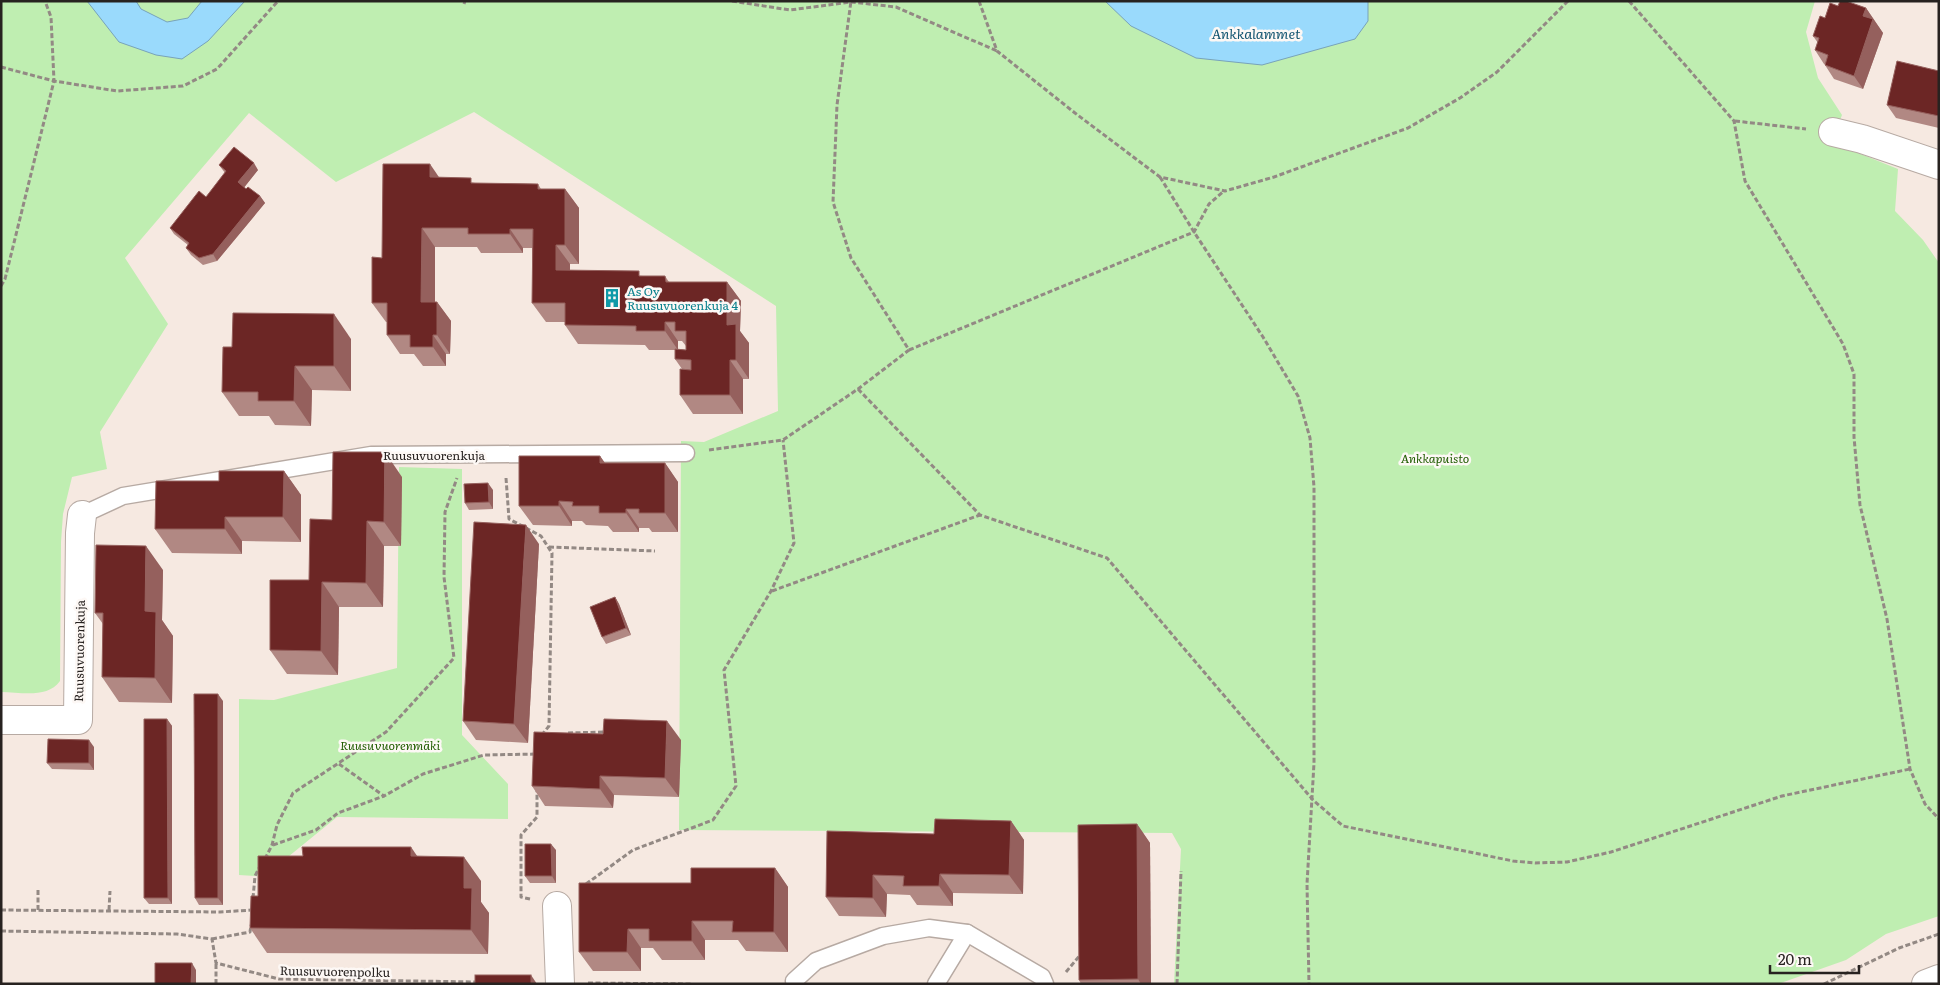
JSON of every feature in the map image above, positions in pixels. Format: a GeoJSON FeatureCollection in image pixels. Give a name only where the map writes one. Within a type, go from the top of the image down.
{"type":"FeatureCollection","features":[{"type":"Feature","properties":{"kind":"street"},"geometry":{"type":"LineString","coordinates":[[1834,132],[1862,139],[1939,165]]}},
{"type":"Feature","properties":{"kind":"street","name":"Ruusuvuorenkuja"},"geometry":{"type":"LineString","coordinates":[[1,720],[78,720],[80,533],[82,515]]}},
{"type":"Feature","properties":{"kind":"street"},"geometry":{"type":"LineString","coordinates":[[557,906],[560,983]]}},
{"type":"Feature","properties":{"kind":"street"},"geometry":{"type":"LineString","coordinates":[[1926,984],[1939,979]]}},
{"type":"Feature","properties":{"kind":"lane","name":"Ruusuvuorenkuja"},"geometry":{"type":"LineString","coordinates":[[82,515],[123,496],[371,455],[686,453]]}},
{"type":"Feature","properties":{"kind":"lane"},"geometry":{"type":"LineString","coordinates":[[794,980],[816,961],[883,936],[929,928],[967,933],[1042,977],[1045,984]]}},
{"type":"Feature","properties":{"kind":"lane"},"geometry":{"type":"LineString","coordinates":[[936,984],[967,933]]}},
{"type":"Feature","properties":{"kind":"path"},"geometry":{"type":"LineString","coordinates":[[1,286],[5,279],[54,81],[51,17],[45,1]]}},
{"type":"Feature","properties":{"kind":"path"},"geometry":{"type":"LineString","coordinates":[[1,67],[54,81],[117,91],[183,86],[218,69],[278,1]]}},
{"type":"Feature","properties":{"kind":"path"},"geometry":{"type":"LineString","coordinates":[[732,1],[790,10],[851,2],[896,7],[998,51],[1075,113],[1160,177],[1263,337],[1298,396],[1310,438],[1314,487],[1313,800],[1307,884],[1309,984]]}},
{"type":"Feature","properties":{"kind":"path"},"geometry":{"type":"LineString","coordinates":[[979,1],[998,51]]}},
{"type":"Feature","properties":{"kind":"path"},"geometry":{"type":"LineString","coordinates":[[686,453],[783,440],[858,389],[910,350],[1194,232],[1209,204],[1225,191],[1274,177],[1408,128],[1460,98],[1497,72],[1568,1]]}},
{"type":"Feature","properties":{"kind":"path"},"geometry":{"type":"LineString","coordinates":[[1629,1],[1734,121],[1745,180],[1843,344],[1854,374],[1854,437],[1860,505],[1887,619],[1910,769],[1924,804],[1939,819]]}},
{"type":"Feature","properties":{"kind":"path"},"geometry":{"type":"LineString","coordinates":[[851,2],[837,105],[833,202],[851,258],[910,350]]}},
{"type":"Feature","properties":{"kind":"path"},"geometry":{"type":"LineString","coordinates":[[1734,121],[1834,132]]}},
{"type":"Feature","properties":{"kind":"path"},"geometry":{"type":"LineString","coordinates":[[1160,177],[1225,191]]}},
{"type":"Feature","properties":{"kind":"path"},"geometry":{"type":"LineString","coordinates":[[858,389],[980,515],[1107,558],[1313,800],[1343,826],[1513,861],[1535,863],[1567,862],[1611,852],[1782,796],[1910,769]]}},
{"type":"Feature","properties":{"kind":"path"},"geometry":{"type":"LineString","coordinates":[[537,790],[537,817],[521,835],[521,897],[557,906],[633,850],[713,820],[718,813],[736,786],[724,670],[771,591],[794,543],[783,440]]}},
{"type":"Feature","properties":{"kind":"path"},"geometry":{"type":"LineString","coordinates":[[1,931],[177,934],[212,939],[250,932],[255,876],[272,845],[277,825],[293,794],[386,732],[454,658],[444,577],[445,512],[465,455]]}},
{"type":"Feature","properties":{"kind":"path"},"geometry":{"type":"LineString","coordinates":[[504,455],[509,519],[541,536],[552,553],[549,726],[538,740]]}},
{"type":"Feature","properties":{"kind":"path"},"geometry":{"type":"LineString","coordinates":[[771,591],[980,515]]}},
{"type":"Feature","properties":{"kind":"path"},"geometry":{"type":"LineString","coordinates":[[548,547],[655,551]]}},
{"type":"Feature","properties":{"kind":"path"},"geometry":{"type":"LineString","coordinates":[[561,734],[608,732]]}},
{"type":"Feature","properties":{"kind":"path"},"geometry":{"type":"LineString","coordinates":[[542,734],[552,734]]}},
{"type":"Feature","properties":{"kind":"path"},"geometry":{"type":"LineString","coordinates":[[538,747],[538,763]]}},
{"type":"Feature","properties":{"kind":"path"},"geometry":{"type":"LineString","coordinates":[[272,845],[316,830],[338,813],[384,796],[423,774],[484,755],[538,754]]}},
{"type":"Feature","properties":{"kind":"path"},"geometry":{"type":"LineString","coordinates":[[339,764],[384,796]]}},
{"type":"Feature","properties":{"kind":"path"},"geometry":{"type":"LineString","coordinates":[[1177,984],[1181,871]]}},
{"type":"Feature","properties":{"kind":"path"},"geometry":{"type":"LineString","coordinates":[[38,889],[38,910]]}},
{"type":"Feature","properties":{"kind":"path"},"geometry":{"type":"LineString","coordinates":[[110,891],[110,910]]}},
{"type":"Feature","properties":{"kind":"path"},"geometry":{"type":"LineString","coordinates":[[1,910],[220,912],[252,910]]}},
{"type":"Feature","properties":{"kind":"path"},"geometry":{"type":"LineString","coordinates":[[1824,984],[1899,948],[1939,934]]}},
{"type":"Feature","properties":{"kind":"path"},"geometry":{"type":"LineString","coordinates":[[212,939],[216,963],[216,984]]}},
{"type":"Feature","properties":{"kind":"path"},"geometry":{"type":"LineString","coordinates":[[1061,977],[1084,950]]}},
{"type":"Feature","properties":{"kind":"path","name":"Ruusuvuorenpolku"},"geometry":{"type":"LineString","coordinates":[[216,963],[279,979],[480,982]]}},
{"type":"Feature","properties":{"kind":"path"},"geometry":{"type":"LineString","coordinates":[[268,977],[270,984]]}},
{"type":"Feature","properties":{"kind":"path"},"geometry":{"type":"LineString","coordinates":[[560,983],[691,984]]}},
{"type":"Feature","properties":{"kind":"green space","name":"Ankkapuisto"},"geometry":{"type":"Polygon","coordinates":[[[1,1],[1815,1],[1806,32],[1818,78],[1842,115],[1831,142],[1898,169],[1895,211],[1923,240],[1939,263],[1939,916],[1886,934],[1846,960],[1778,984],[1174,984],[1181,849],[1172,833],[679,830],[681,441],[704,442],[778,411],[776,306],[474,112],[336,182],[249,113],[125,258],[168,324],[100,432],[107,469],[72,477],[63,514],[61,542],[60,681],[55,687],[41,692],[1,692],[1,1]]]}},
{"type":"Feature","properties":{"kind":"green space","name":"Ruusuvuorenmäki"},"geometry":{"type":"Polygon","coordinates":[[[399,467],[462,469],[462,735],[508,784],[508,819],[337,817],[267,874],[255,876],[239,875],[239,699],[274,700],[397,668],[399,467]]]}},
{"type":"Feature","properties":{"kind":"water"},"geometry":{"type":"Polygon","coordinates":[[[87,1],[136,1],[141,9],[167,22],[188,18],[202,1],[245,1],[208,41],[182,59],[156,55],[119,42],[87,1]]]}},
{"type":"Feature","properties":{"kind":"water","name":"Ankkalammet"},"geometry":{"type":"Polygon","coordinates":[[[1105,1],[1368,1],[1368,21],[1355,39],[1262,65],[1196,58],[1131,26],[1105,1]]]}},
{"type":"Feature","properties":{"kind":"building"},"geometry":{"type":"Polygon","coordinates":[[[1840,1],[1846,1],[1866,8],[1863,16],[1873,19],[1854,76],[1825,65],[1828,55],[1815,50],[1819,38],[1813,36],[1820,16],[1825,18],[1830,3],[1838,6],[1840,1]]]}},
{"type":"Feature","properties":{"kind":"building"},"geometry":{"type":"Polygon","coordinates":[[[1897,61],[1939,71],[1939,116],[1887,105],[1897,61]]]}},
{"type":"Feature","properties":{"kind":"building"},"geometry":{"type":"Polygon","coordinates":[[[234,147],[254,163],[238,182],[246,189],[248,187],[260,196],[213,254],[199,258],[186,248],[189,243],[170,228],[199,191],[206,197],[226,171],[219,165],[234,147]]]}},
{"type":"Feature","properties":{"kind":"building","name":"As Oy Ruusuvuorenkuja 4"},"geometry":{"type":"Polygon","coordinates":[[[383,164],[430,164],[430,177],[471,178],[471,183],[538,184],[538,189],[565,189],[565,245],[556,245],[556,270],[639,271],[639,276],[665,276],[666,282],[727,282],[727,325],[736,324],[736,360],[730,360],[730,395],[680,395],[680,369],[691,370],[691,360],[675,359],[675,349],[686,350],[686,331],[675,331],[675,322],[665,322],[665,331],[636,331],[636,326],[565,325],[565,303],[532,303],[533,229],[510,229],[510,234],[468,234],[468,228],[422,228],[421,302],[437,302],[437,335],[433,335],[433,347],[410,347],[410,335],[387,335],[387,303],[372,303],[372,257],[382,258],[383,164]]]}},
{"type":"Feature","properties":{"kind":"building"},"geometry":{"type":"Polygon","coordinates":[[[233,313],[334,314],[334,366],[295,366],[294,401],[258,401],[258,392],[222,392],[223,347],[232,347],[233,313]]]}},
{"type":"Feature","properties":{"kind":"building"},"geometry":{"type":"Polygon","coordinates":[[[333,452],[385,452],[384,522],[367,521],[366,583],[322,582],[321,651],[270,650],[270,580],[309,580],[310,519],[332,520],[333,452]]]}},
{"type":"Feature","properties":{"kind":"building"},"geometry":{"type":"Polygon","coordinates":[[[519,456],[600,456],[600,463],[665,463],[665,513],[639,513],[639,509],[626,509],[626,513],[599,513],[599,506],[572,506],[573,502],[559,501],[559,506],[519,506],[519,456]]]}},
{"type":"Feature","properties":{"kind":"building"},"geometry":{"type":"Polygon","coordinates":[[[219,471],[284,471],[283,517],[225,517],[225,529],[155,529],[156,481],[219,481],[219,471]]]}},
{"type":"Feature","properties":{"kind":"building"},"geometry":{"type":"Polygon","coordinates":[[[488,483],[489,502],[465,503],[464,484],[488,483]]]}},
{"type":"Feature","properties":{"kind":"building"},"geometry":{"type":"Polygon","coordinates":[[[474,522],[526,525],[514,724],[463,721],[474,522]]]}},
{"type":"Feature","properties":{"kind":"building"},"geometry":{"type":"Polygon","coordinates":[[[96,545],[146,546],[145,611],[156,612],[155,678],[102,677],[103,613],[95,613],[96,545]]]}},
{"type":"Feature","properties":{"kind":"building"},"geometry":{"type":"Polygon","coordinates":[[[615,597],[626,628],[602,637],[590,607],[615,597]]]}},
{"type":"Feature","properties":{"kind":"building"},"geometry":{"type":"Polygon","coordinates":[[[194,694],[218,694],[218,898],[195,898],[194,694]]]}},
{"type":"Feature","properties":{"kind":"building"},"geometry":{"type":"Polygon","coordinates":[[[144,719],[167,719],[168,898],[144,898],[144,719]]]}},
{"type":"Feature","properties":{"kind":"building"},"geometry":{"type":"Polygon","coordinates":[[[604,719],[667,721],[665,778],[600,776],[600,789],[532,786],[534,732],[603,734],[604,719]]]}},
{"type":"Feature","properties":{"kind":"building"},"geometry":{"type":"Polygon","coordinates":[[[48,739],[89,740],[89,763],[47,763],[48,739]]]}},
{"type":"Feature","properties":{"kind":"building"},"geometry":{"type":"Polygon","coordinates":[[[935,819],[1011,821],[1009,875],[940,874],[939,886],[903,886],[904,876],[873,875],[873,898],[826,897],[827,831],[934,834],[935,819]]]}},
{"type":"Feature","properties":{"kind":"building"},"geometry":{"type":"Polygon","coordinates":[[[1137,824],[1138,979],[1079,980],[1078,825],[1137,824]]]}},
{"type":"Feature","properties":{"kind":"building"},"geometry":{"type":"Polygon","coordinates":[[[525,844],[551,844],[552,876],[525,876],[525,844]]]}},
{"type":"Feature","properties":{"kind":"building"},"geometry":{"type":"Polygon","coordinates":[[[302,847],[411,847],[411,856],[464,857],[464,888],[472,888],[471,930],[250,928],[251,896],[258,896],[258,856],[303,856],[302,847]]]}},
{"type":"Feature","properties":{"kind":"building"},"geometry":{"type":"Polygon","coordinates":[[[691,868],[775,868],[774,932],[732,932],[733,921],[692,921],[692,941],[649,941],[649,929],[628,929],[627,952],[579,952],[579,883],[691,883],[691,868]]]}},
{"type":"Feature","properties":{"kind":"building"},"geometry":{"type":"Polygon","coordinates":[[[155,963],[192,963],[191,984],[155,984],[155,963]]]}},
{"type":"Feature","properties":{"kind":"building"},"geometry":{"type":"Polygon","coordinates":[[[475,975],[531,975],[531,984],[475,984],[475,975]]]}},
{"type":"Feature","properties":{"kind":"place","name":"As Oy Ruusuvuorenkuja 4"},"geometry":{"type":"Point","coordinates":[612,298]}}]}
